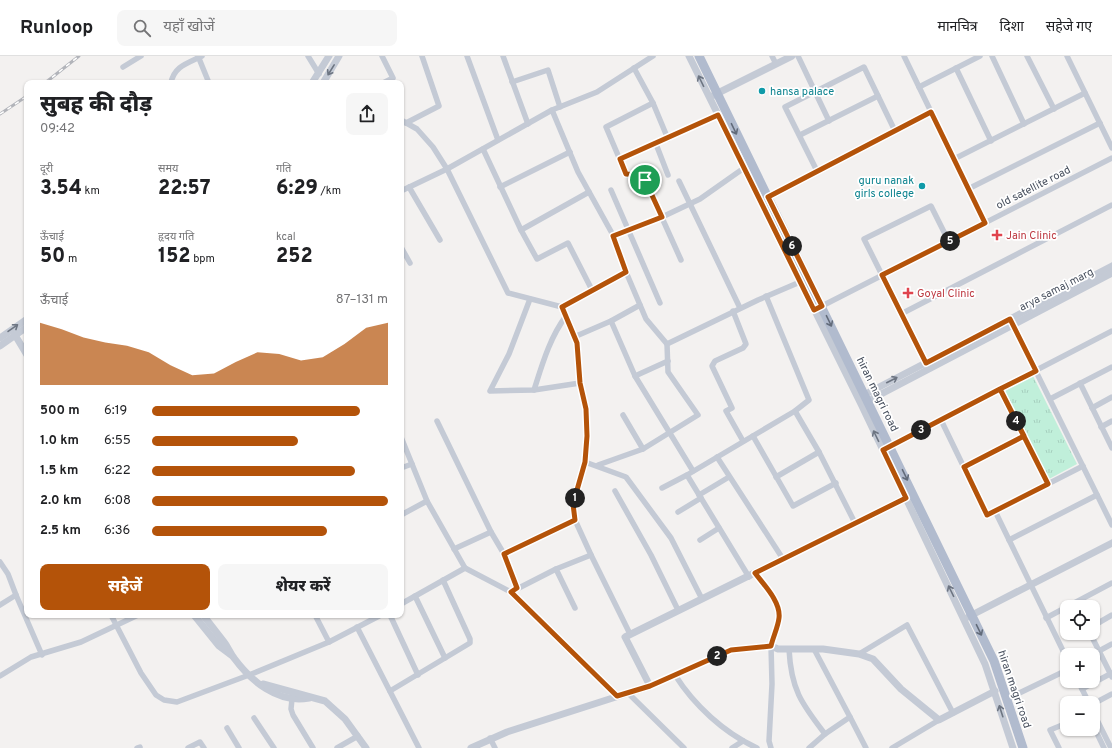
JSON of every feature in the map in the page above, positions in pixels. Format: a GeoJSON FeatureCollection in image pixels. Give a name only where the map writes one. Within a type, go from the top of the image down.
{"type":"FeatureCollection","features":[{"type":"Feature","properties":{"kind":"main road","name":"hiran magri road"},"geometry":{"type":"LineString","coordinates":[[699,56],[713,95],[768,197],[818,308],[968,617],[994,661],[1023,748]]}},
{"type":"Feature","properties":{"kind":"street"},"geometry":{"type":"LineString","coordinates":[[123,67],[141,56]]}},
{"type":"Feature","properties":{"kind":"street"},"geometry":{"type":"LineString","coordinates":[[308,56],[318,74]]}},
{"type":"Feature","properties":{"kind":"street"},"geometry":{"type":"LineString","coordinates":[[314,80],[330,56]]}},
{"type":"Feature","properties":{"kind":"street"},"geometry":{"type":"LineString","coordinates":[[325,80],[339,56]]}},
{"type":"Feature","properties":{"kind":"street"},"geometry":{"type":"LineString","coordinates":[[382,56],[393,78],[389,80]]}},
{"type":"Feature","properties":{"kind":"street"},"geometry":{"type":"LineString","coordinates":[[404,121],[439,106],[422,56]]}},
{"type":"Feature","properties":{"kind":"street"},"geometry":{"type":"LineString","coordinates":[[466,56],[498,140]]}},
{"type":"Feature","properties":{"kind":"street"},"geometry":{"type":"LineString","coordinates":[[503,56],[528,124]]}},
{"type":"Feature","properties":{"kind":"street"},"geometry":{"type":"LineString","coordinates":[[404,190],[447,169],[552,110],[597,92],[653,56]]}},
{"type":"Feature","properties":{"kind":"street"},"geometry":{"type":"LineString","coordinates":[[689,56],[713,95],[718,115],[800,282],[818,308]]}},
{"type":"Feature","properties":{"kind":"street"},"geometry":{"type":"LineString","coordinates":[[772,56],[776,64]]}},
{"type":"Feature","properties":{"kind":"street"},"geometry":{"type":"LineString","coordinates":[[713,95],[792,56]]}},
{"type":"Feature","properties":{"kind":"street"},"geometry":{"type":"LineString","coordinates":[[798,56],[829,121]]}},
{"type":"Feature","properties":{"kind":"street"},"geometry":{"type":"LineString","coordinates":[[904,56],[985,223]]}},
{"type":"Feature","properties":{"kind":"street"},"geometry":{"type":"LineString","coordinates":[[919,87],[980,56]]}},
{"type":"Feature","properties":{"kind":"street"},"geometry":{"type":"LineString","coordinates":[[992,56],[1024,124]]}},
{"type":"Feature","properties":{"kind":"street"},"geometry":{"type":"LineString","coordinates":[[1028,56],[1054,109]]}},
{"type":"Feature","properties":{"kind":"street"},"geometry":{"type":"LineString","coordinates":[[1067,56],[1112,148]]}},
{"type":"Feature","properties":{"kind":"street"},"geometry":{"type":"LineString","coordinates":[[172,80],[172,75],[178,68],[200,57],[208,80]]}},
{"type":"Feature","properties":{"kind":"street"},"geometry":{"type":"LineString","coordinates":[[817,171],[785,107],[864,67],[895,131]]}},
{"type":"Feature","properties":{"kind":"street"},"geometry":{"type":"LineString","coordinates":[[634,68],[653,103],[668,139]]}},
{"type":"Feature","properties":{"kind":"street"},"geometry":{"type":"LineString","coordinates":[[956,68],[991,140]]}},
{"type":"Feature","properties":{"kind":"street"},"geometry":{"type":"LineString","coordinates":[[512,82],[548,70],[560,107]]}},
{"type":"Feature","properties":{"kind":"street"},"geometry":{"type":"LineString","coordinates":[[954,159],[1085,93]]}},
{"type":"Feature","properties":{"kind":"street"},"geometry":{"type":"LineString","coordinates":[[800,135],[878,96]]}},
{"type":"Feature","properties":{"kind":"street"},"geometry":{"type":"LineString","coordinates":[[653,103],[606,127],[626,174],[639,175],[645,180],[681,260]]}},
{"type":"Feature","properties":{"kind":"street"},"geometry":{"type":"LineString","coordinates":[[552,110],[589,192],[613,236],[626,272],[646,319],[667,344],[668,372],[698,415],[643,449],[598,466]]}},
{"type":"Feature","properties":{"kind":"street"},"geometry":{"type":"LineString","coordinates":[[768,197],[931,112]]}},
{"type":"Feature","properties":{"kind":"street"},"geometry":{"type":"LineString","coordinates":[[620,159],[668,139],[718,115]]}},
{"type":"Feature","properties":{"kind":"street"},"geometry":{"type":"LineString","coordinates":[[404,121],[417,129],[433,147],[447,169],[508,293],[562,307],[626,272]]}},
{"type":"Feature","properties":{"kind":"street"},"geometry":{"type":"LineString","coordinates":[[968,189],[1100,123]]}},
{"type":"Feature","properties":{"kind":"street"},"geometry":{"type":"LineString","coordinates":[[656,144],[668,175]]}},
{"type":"Feature","properties":{"kind":"street"},"geometry":{"type":"LineString","coordinates":[[483,149],[521,230],[537,258],[568,243],[592,290]]}},
{"type":"Feature","properties":{"kind":"street"},"geometry":{"type":"LineString","coordinates":[[500,187],[570,152]]}},
{"type":"Feature","properties":{"kind":"street","name":"old satellite road"},"geometry":{"type":"LineString","coordinates":[[818,308],[1112,158]]}},
{"type":"Feature","properties":{"kind":"street"},"geometry":{"type":"LineString","coordinates":[[613,236],[662,217],[700,199],[744,168]]}},
{"type":"Feature","properties":{"kind":"street"},"geometry":{"type":"LineString","coordinates":[[679,181],[740,308]]}},
{"type":"Feature","properties":{"kind":"street"},"geometry":{"type":"LineString","coordinates":[[409,187],[440,240]]}},
{"type":"Feature","properties":{"kind":"street"},"geometry":{"type":"LineString","coordinates":[[611,190],[660,304]]}},
{"type":"Feature","properties":{"kind":"street"},"geometry":{"type":"LineString","coordinates":[[521,230],[589,192]]}},
{"type":"Feature","properties":{"kind":"street"},"geometry":{"type":"LineString","coordinates":[[901,314],[1112,205]]}},
{"type":"Feature","properties":{"kind":"street"},"geometry":{"type":"LineString","coordinates":[[926,363],[864,239],[931,206],[949,242]]}},
{"type":"Feature","properties":{"kind":"street"},"geometry":{"type":"LineString","coordinates":[[404,252],[410,263]]}},
{"type":"Feature","properties":{"kind":"street"},"geometry":{"type":"LineString","coordinates":[[863,399],[926,363],[1011,321],[1112,266]]}},
{"type":"Feature","properties":{"kind":"street","name":"arya samaj marg"},"geometry":{"type":"LineString","coordinates":[[863,399],[1011,321],[1112,273]]}},
{"type":"Feature","properties":{"kind":"street"},"geometry":{"type":"LineString","coordinates":[[667,344],[733,311],[800,282]]}},
{"type":"Feature","properties":{"kind":"street"},"geometry":{"type":"LineString","coordinates":[[662,488],[743,442],[794,411],[809,400],[766,296]]}},
{"type":"Feature","properties":{"kind":"street"},"geometry":{"type":"LineString","coordinates":[[530,299],[509,354],[490,391],[534,390],[580,383]]}},
{"type":"Feature","properties":{"kind":"street"},"geometry":{"type":"LineString","coordinates":[[574,337],[611,321],[640,305]]}},
{"type":"Feature","properties":{"kind":"street"},"geometry":{"type":"LineString","coordinates":[[562,307],[577,343],[580,383],[586,409],[587,436],[585,462],[573,504],[575,520],[630,634]]}},
{"type":"Feature","properties":{"kind":"street"},"geometry":{"type":"LineString","coordinates":[[733,311],[746,344],[743,348],[715,361],[712,366],[732,408],[726,411],[743,442]]}},
{"type":"Feature","properties":{"kind":"street"},"geometry":{"type":"LineString","coordinates":[[534,390],[560,325],[566,316]]}},
{"type":"Feature","properties":{"kind":"street"},"geometry":{"type":"LineString","coordinates":[[0,338],[24,321]]}},
{"type":"Feature","properties":{"kind":"street"},"geometry":{"type":"LineString","coordinates":[[611,321],[635,376],[670,431],[693,471]]}},
{"type":"Feature","properties":{"kind":"street"},"geometry":{"type":"LineString","coordinates":[[1011,321],[1112,525]]}},
{"type":"Feature","properties":{"kind":"street"},"geometry":{"type":"LineString","coordinates":[[0,346],[24,329]]}},
{"type":"Feature","properties":{"kind":"street"},"geometry":{"type":"LineString","coordinates":[[886,448],[1112,331]]}},
{"type":"Feature","properties":{"kind":"street"},"geometry":{"type":"LineString","coordinates":[[15,335],[24,350]]}},
{"type":"Feature","properties":{"kind":"street"},"geometry":{"type":"LineString","coordinates":[[635,376],[668,361]]}},
{"type":"Feature","properties":{"kind":"street"},"geometry":{"type":"LineString","coordinates":[[1050,399],[1112,366]]}},
{"type":"Feature","properties":{"kind":"street"},"geometry":{"type":"LineString","coordinates":[[1080,383],[1112,448]]}},
{"type":"Feature","properties":{"kind":"street"},"geometry":{"type":"LineString","coordinates":[[1000,389],[1048,484]]}},
{"type":"Feature","properties":{"kind":"street"},"geometry":{"type":"LineString","coordinates":[[1092,408],[1112,397]]}},
{"type":"Feature","properties":{"kind":"street"},"geometry":{"type":"LineString","coordinates":[[794,411],[836,483],[855,523]]}},
{"type":"Feature","properties":{"kind":"street"},"geometry":{"type":"LineString","coordinates":[[623,415],[643,449]]}},
{"type":"Feature","properties":{"kind":"street"},"geometry":{"type":"LineString","coordinates":[[941,420],[987,515],[996,512],[1082,466]]}},
{"type":"Feature","properties":{"kind":"street"},"geometry":{"type":"LineString","coordinates":[[437,421],[491,532],[504,554],[517,588]]}},
{"type":"Feature","properties":{"kind":"street"},"geometry":{"type":"LineString","coordinates":[[1101,427],[1112,421]]}},
{"type":"Feature","properties":{"kind":"street"},"geometry":{"type":"LineString","coordinates":[[753,436],[794,506],[836,483]]}},
{"type":"Feature","properties":{"kind":"street"},"geometry":{"type":"LineString","coordinates":[[964,467],[1024,436]]}},
{"type":"Feature","properties":{"kind":"street"},"geometry":{"type":"LineString","coordinates":[[404,444],[427,501],[465,568],[511,592],[617,696]]}},
{"type":"Feature","properties":{"kind":"street"},"geometry":{"type":"LineString","coordinates":[[776,477],[819,452]]}},
{"type":"Feature","properties":{"kind":"street"},"geometry":{"type":"LineString","coordinates":[[717,457],[783,560]]}},
{"type":"Feature","properties":{"kind":"street"},"geometry":{"type":"LineString","coordinates":[[585,462],[626,477],[671,538],[702,599]]}},
{"type":"Feature","properties":{"kind":"street"},"geometry":{"type":"LineString","coordinates":[[404,467],[412,464]]}},
{"type":"Feature","properties":{"kind":"street"},"geometry":{"type":"LineString","coordinates":[[687,475],[719,528],[752,575],[770,593],[778,608],[779,618],[771,646],[772,684],[769,742],[771,748]]}},
{"type":"Feature","properties":{"kind":"street"},"geometry":{"type":"LineString","coordinates":[[678,512],[729,477]]}},
{"type":"Feature","properties":{"kind":"street"},"geometry":{"type":"LineString","coordinates":[[615,491],[651,555],[678,610]]}},
{"type":"Feature","properties":{"kind":"street"},"geometry":{"type":"LineString","coordinates":[[1009,540],[1097,495]]}},
{"type":"Feature","properties":{"kind":"street"},"geometry":{"type":"LineString","coordinates":[[650,686],[625,637],[910,496]]}},
{"type":"Feature","properties":{"kind":"street"},"geometry":{"type":"LineString","coordinates":[[404,512],[427,501]]}},
{"type":"Feature","properties":{"kind":"street"},"geometry":{"type":"LineString","coordinates":[[996,512],[1061,648]]}},
{"type":"Feature","properties":{"kind":"street"},"geometry":{"type":"LineString","coordinates":[[504,554],[575,520]]}},
{"type":"Feature","properties":{"kind":"street"},"geometry":{"type":"LineString","coordinates":[[700,540],[719,528]]}},
{"type":"Feature","properties":{"kind":"street"},"geometry":{"type":"LineString","coordinates":[[454,550],[491,532]]}},
{"type":"Feature","properties":{"kind":"street"},"geometry":{"type":"LineString","coordinates":[[1013,748],[995,691],[968,617],[1112,543]]}},
{"type":"Feature","properties":{"kind":"street"},"geometry":{"type":"LineString","coordinates":[[511,592],[556,569],[591,555]]}},
{"type":"Feature","properties":{"kind":"street"},"geometry":{"type":"LineString","coordinates":[[0,562],[8,574],[24,613]]}},
{"type":"Feature","properties":{"kind":"street"},"geometry":{"type":"LineString","coordinates":[[404,602],[465,568]]}},
{"type":"Feature","properties":{"kind":"street"},"geometry":{"type":"LineString","coordinates":[[556,569],[575,608]]}},
{"type":"Feature","properties":{"kind":"street"},"geometry":{"type":"LineString","coordinates":[[390,691],[470,643],[470,639],[443,580]]}},
{"type":"Feature","properties":{"kind":"street"},"geometry":{"type":"LineString","coordinates":[[1084,600],[1112,583]]}},
{"type":"Feature","properties":{"kind":"street"},"geometry":{"type":"LineString","coordinates":[[0,605],[16,595]]}},
{"type":"Feature","properties":{"kind":"street"},"geometry":{"type":"LineString","coordinates":[[415,596],[445,658]]}},
{"type":"Feature","properties":{"kind":"street"},"geometry":{"type":"LineString","coordinates":[[1046,618],[1060,612]]}},
{"type":"Feature","properties":{"kind":"street"},"geometry":{"type":"LineString","coordinates":[[1100,622],[1112,615]]}},
{"type":"Feature","properties":{"kind":"street"},"geometry":{"type":"LineString","coordinates":[[26,618],[42,655]]}},
{"type":"Feature","properties":{"kind":"street"},"geometry":{"type":"LineString","coordinates":[[113,618],[156,695],[164,700],[177,702],[186,700],[250,675],[329,642],[376,618]]}},
{"type":"Feature","properties":{"kind":"street"},"geometry":{"type":"LineString","coordinates":[[0,676],[31,657],[42,655],[81,642],[132,618]]}},
{"type":"Feature","properties":{"kind":"street"},"geometry":{"type":"LineString","coordinates":[[196,618],[219,646],[233,657],[257,682],[272,692],[292,699],[318,699],[329,704],[345,719],[366,748]]}},
{"type":"Feature","properties":{"kind":"street"},"geometry":{"type":"LineString","coordinates":[[205,618],[224,641],[233,657]]}},
{"type":"Feature","properties":{"kind":"street"},"geometry":{"type":"LineString","coordinates":[[317,618],[329,642]]}},
{"type":"Feature","properties":{"kind":"street"},"geometry":{"type":"LineString","coordinates":[[391,618],[418,675]]}},
{"type":"Feature","properties":{"kind":"street"},"geometry":{"type":"LineString","coordinates":[[859,654],[907,625],[953,713]]}},
{"type":"Feature","properties":{"kind":"street"},"geometry":{"type":"LineString","coordinates":[[357,627],[419,748]]}},
{"type":"Feature","properties":{"kind":"street"},"geometry":{"type":"LineString","coordinates":[[1100,650],[1112,644]]}},
{"type":"Feature","properties":{"kind":"street"},"geometry":{"type":"LineString","coordinates":[[471,748],[490,738],[650,686],[731,650],[771,646],[778,649],[814,649],[859,654],[872,659],[901,689],[939,720]]}},
{"type":"Feature","properties":{"kind":"street"},"geometry":{"type":"LineString","coordinates":[[789,649],[790,673],[802,705],[824,734]]}},
{"type":"Feature","properties":{"kind":"street"},"geometry":{"type":"LineString","coordinates":[[814,649],[866,748]]}},
{"type":"Feature","properties":{"kind":"street"},"geometry":{"type":"LineString","coordinates":[[1085,696],[1082,689],[1111,674],[1100,653]]}},
{"type":"Feature","properties":{"kind":"street"},"geometry":{"type":"LineString","coordinates":[[1007,699],[1060,673]]}},
{"type":"Feature","properties":{"kind":"street"},"geometry":{"type":"LineString","coordinates":[[675,675],[687,695],[743,741],[757,748]]}},
{"type":"Feature","properties":{"kind":"street"},"geometry":{"type":"LineString","coordinates":[[257,682],[309,698]]}},
{"type":"Feature","properties":{"kind":"street"},"geometry":{"type":"LineString","coordinates":[[892,748],[939,720],[995,691]]}},
{"type":"Feature","properties":{"kind":"street"},"geometry":{"type":"LineString","coordinates":[[628,693],[684,748]]}},
{"type":"Feature","properties":{"kind":"street"},"geometry":{"type":"LineString","coordinates":[[1100,700],[1112,694]]}},
{"type":"Feature","properties":{"kind":"street"},"geometry":{"type":"LineString","coordinates":[[292,699],[293,715],[313,748]]}},
{"type":"Feature","properties":{"kind":"street"},"geometry":{"type":"LineString","coordinates":[[809,748],[824,734],[850,717]]}},
{"type":"Feature","properties":{"kind":"street"},"geometry":{"type":"LineString","coordinates":[[254,718],[274,748]]}},
{"type":"Feature","properties":{"kind":"street"},"geometry":{"type":"LineString","coordinates":[[1059,748],[1050,730],[1060,726]]}},
{"type":"Feature","properties":{"kind":"street"},"geometry":{"type":"LineString","coordinates":[[1100,726],[1111,747]]}},
{"type":"Feature","properties":{"kind":"street"},"geometry":{"type":"LineString","coordinates":[[227,728],[239,748]]}},
{"type":"Feature","properties":{"kind":"street"},"geometry":{"type":"LineString","coordinates":[[337,748],[358,736]]}},
{"type":"Feature","properties":{"kind":"street"},"geometry":{"type":"LineString","coordinates":[[1098,736],[1104,748]]}},
{"type":"Feature","properties":{"kind":"street"},"geometry":{"type":"LineString","coordinates":[[490,738],[495,748]]}},
{"type":"Feature","properties":{"kind":"street"},"geometry":{"type":"LineString","coordinates":[[732,748],[743,741]]}},
{"type":"Feature","properties":{"kind":"street"},"geometry":{"type":"LineString","coordinates":[[188,748],[200,742],[204,748]]}},
{"type":"Feature","properties":{"kind":"green space"},"geometry":{"type":"Polygon","coordinates":[[[1033,376],[1077,464],[1049,479],[1005,391],[1033,376]]]}},
{"type":"Feature","properties":{"kind":"railway"},"geometry":{"type":"LineString","coordinates":[[49,80],[79,56]]}},
{"type":"Feature","properties":{"kind":"railway"},"geometry":{"type":"LineString","coordinates":[[0,114],[24,98]]}},
{"type":"Feature","properties":{"kind":"place","name":"hansa palace"},"geometry":{"type":"Point","coordinates":[762,91]}},
{"type":"Feature","properties":{"kind":"place","name":"guru nanak girls college"},"geometry":{"type":"Point","coordinates":[922,186]}},
{"type":"Feature","properties":{"kind":"place","name":"Jain Clinic"},"geometry":{"type":"Point","coordinates":[997,235]}},
{"type":"Feature","properties":{"kind":"place","name":"Goyal Clinic"},"geometry":{"type":"Point","coordinates":[908,293]}},
{"type":"Feature","properties":{"kind":"route"},"geometry":{"type":"LineString","coordinates":[[645,180],[639,175],[626,174],[620,159],[668,139],[718,115],[814,310],[822,306],[768,197],[931,112],[985,223],[882,275],[926,363],[1010,319],[1036,371],[1000,389],[1024,436],[964,467],[987,515],[996,512],[1048,484],[1024,436],[1000,389],[883,450],[906,498],[755,573],[770,593],[778,608],[779,618],[771,646],[731,650],[650,686],[617,696],[564,645],[545,623],[511,592],[517,588],[504,554],[575,520],[573,504],[585,462],[587,436],[586,409],[578,369],[577,343],[562,307],[626,272],[613,236],[662,217],[645,180]]}}]}
